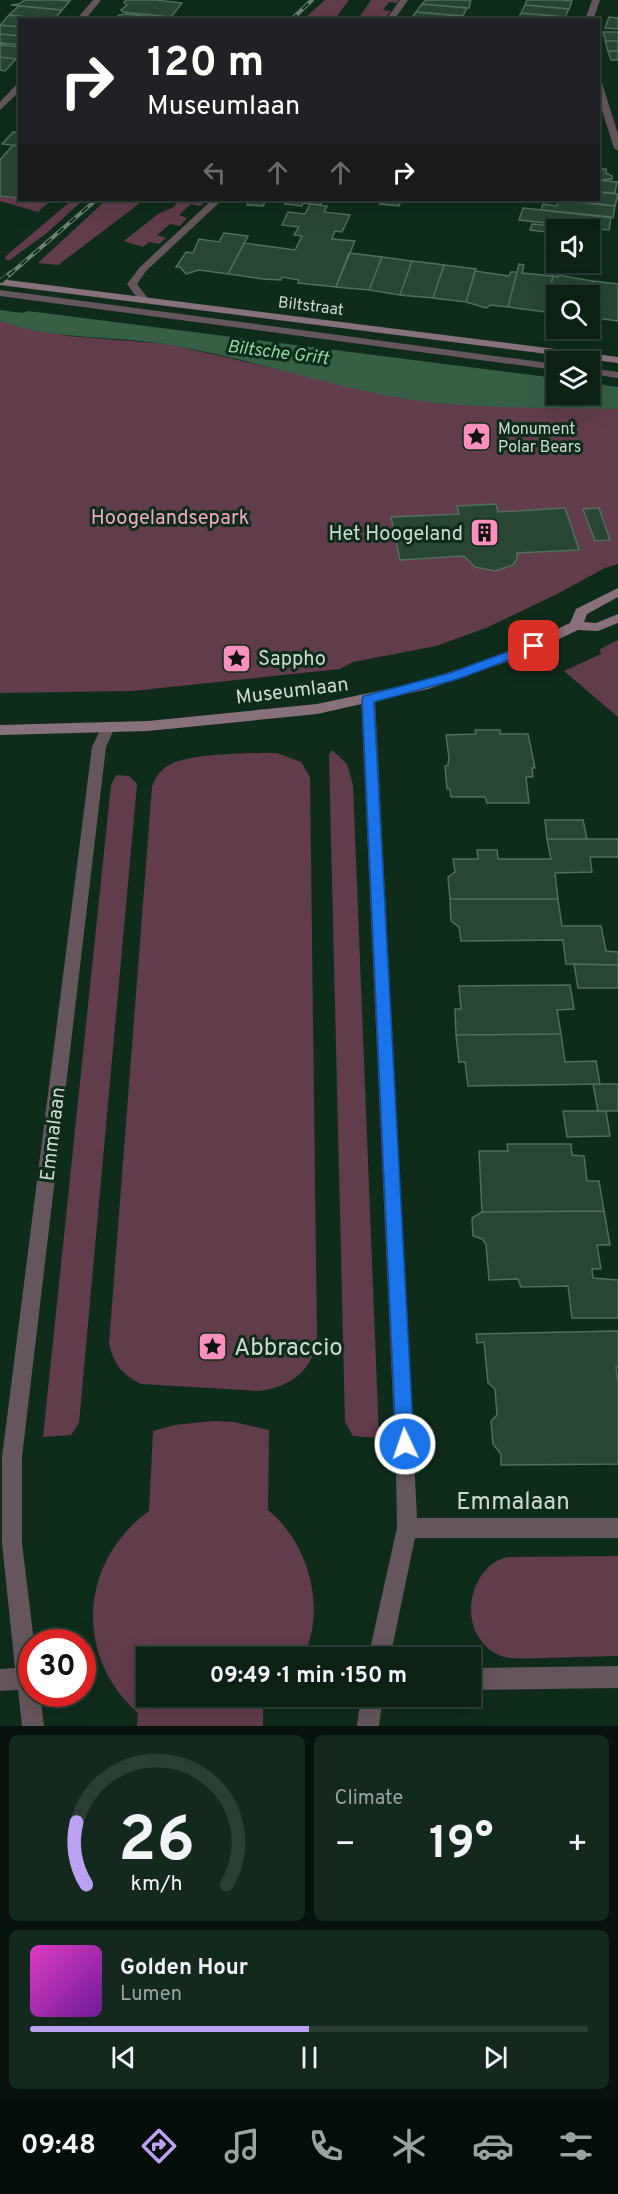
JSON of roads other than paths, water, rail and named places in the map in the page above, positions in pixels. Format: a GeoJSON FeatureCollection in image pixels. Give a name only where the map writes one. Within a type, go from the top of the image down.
{"type":"FeatureCollection","features":[{"type":"Feature","properties":{"kind":"street"},"geometry":{"type":"LineString","coordinates":[[82,18],[98,0]]}},
{"type":"Feature","properties":{"kind":"street"},"geometry":{"type":"LineString","coordinates":[[391,18],[404,0]]}},
{"type":"Feature","properties":{"kind":"street"},"geometry":{"type":"LineString","coordinates":[[590,18],[596,0]]}},
{"type":"Feature","properties":{"kind":"street"},"geometry":{"type":"LineString","coordinates":[[0,107],[18,88]]}},
{"type":"Feature","properties":{"kind":"street"},"geometry":{"type":"LineString","coordinates":[[600,90],[618,148]]}},
{"type":"Feature","properties":{"kind":"street"},"geometry":{"type":"LineString","coordinates":[[145,301],[132,284],[137,276],[216,201]]}},
{"type":"Feature","properties":{"kind":"street","name":"Biltstraat"},"geometry":{"type":"LineString","coordinates":[[0,282],[618,360]]}},
{"type":"Feature","properties":{"kind":"street","name":"Biltstraat"},"geometry":{"type":"LineString","coordinates":[[0,293],[546,366]]}},
{"type":"Feature","properties":{"kind":"street"},"geometry":{"type":"LineString","coordinates":[[600,372],[618,375]]}},
{"type":"Feature","properties":{"kind":"street","name":"Museumlaan"},"geometry":{"type":"LineString","coordinates":[[576,626],[581,612],[618,591]]}},
{"type":"Feature","properties":{"kind":"street","name":"Museumlaan"},"geometry":{"type":"LineString","coordinates":[[0,729],[148,726],[317,709],[423,686],[549,640],[576,626],[598,627],[618,618]]}},
{"type":"Feature","properties":{"kind":"street"},"geometry":{"type":"LineString","coordinates":[[368,699],[405,1444],[407,1528],[382,1647]]}},
{"type":"Feature","properties":{"kind":"street","name":"Emmalaan"},"geometry":{"type":"LineString","coordinates":[[20,1629],[6,1543],[12,1457],[99,747],[108,727]]}},
{"type":"Feature","properties":{"kind":"street","name":"Emmalaan"},"geometry":{"type":"LineString","coordinates":[[407,1528],[618,1528]]}},
{"type":"Feature","properties":{"kind":"street"},"geometry":{"type":"LineString","coordinates":[[481,1679],[618,1677]]}},
{"type":"Feature","properties":{"kind":"street"},"geometry":{"type":"LineString","coordinates":[[0,1680],[18,1679]]}},
{"type":"Feature","properties":{"kind":"street","name":"Emmalaan"},"geometry":{"type":"LineString","coordinates":[[31,1707],[33,1726]]}},
{"type":"Feature","properties":{"kind":"street"},"geometry":{"type":"LineString","coordinates":[[368,1726],[371,1707]]}},
{"type":"Feature","properties":{"kind":"water","name":"Biltsche Grift"},"geometry":{"type":"Polygon","coordinates":[[[0,310],[22,313],[28,311],[546,377],[546,405],[600,405],[600,384],[618,387],[618,409],[509,407],[427,402],[371,393],[199,350],[149,342],[42,332],[0,321],[0,310]]]}},
{"type":"Feature","properties":{"kind":"railway"},"geometry":{"type":"LineString","coordinates":[[293,18],[312,0]]}},
{"type":"Feature","properties":{"kind":"railway"},"geometry":{"type":"LineString","coordinates":[[9,275],[95,201]]}},
{"type":"Feature","properties":{"kind":"railway"},"geometry":{"type":"LineString","coordinates":[[0,282],[11,273]]}},
{"type":"Feature","properties":{"kind":"place","name":"Monument Polar Bears"},"geometry":{"type":"Point","coordinates":[477,437]}},
{"type":"Feature","properties":{"kind":"place","name":"Het Hoogeland"},"geometry":{"type":"Point","coordinates":[484,533]}},
{"type":"Feature","properties":{"kind":"place","name":"Sappho"},"geometry":{"type":"Point","coordinates":[237,658]}},
{"type":"Feature","properties":{"kind":"place","name":"Abbraccio"},"geometry":{"type":"Point","coordinates":[213,1347]}},
{"type":"Feature","properties":{"kind":"park label","name":"Hoogelandsepark"},"geometry":{"type":"Point","coordinates":[170,517]}}]}
